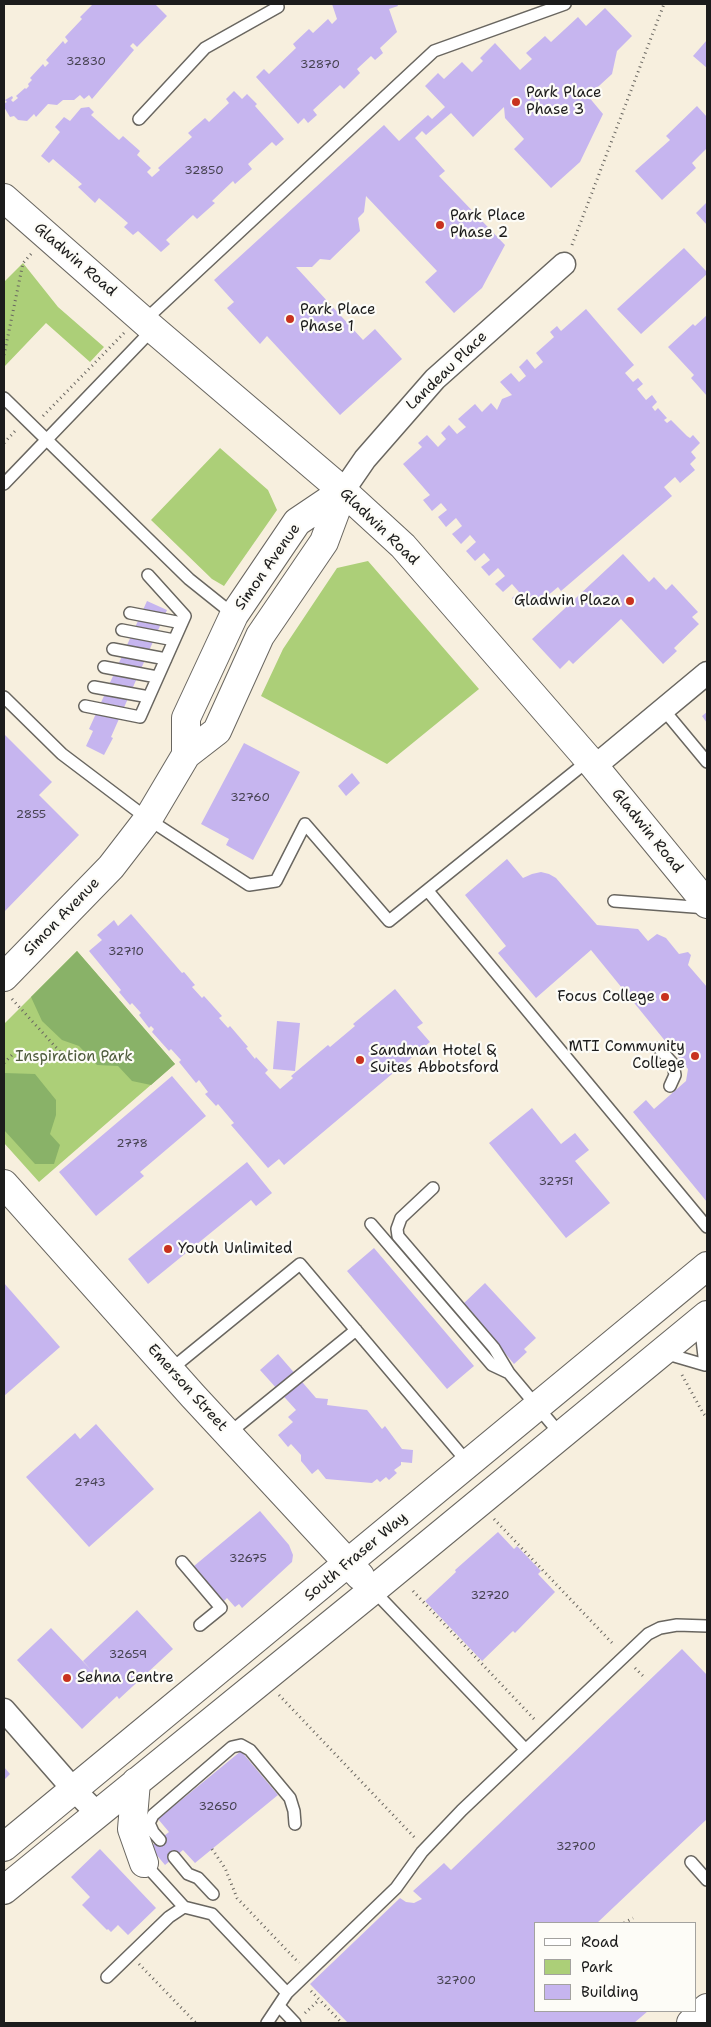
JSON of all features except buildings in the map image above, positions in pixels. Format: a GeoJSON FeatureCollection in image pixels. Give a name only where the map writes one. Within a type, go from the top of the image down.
{"type":"FeatureCollection","features":[{"type":"Feature","properties":{"kind":"main road","name":"Gladwin Road"},"geometry":{"type":"LineString","coordinates":[[4,198],[145,322],[343,491],[403,546],[592,763],[707,904]]}},
{"type":"Feature","properties":{"kind":"main road","name":"Simon Avenue"},"geometry":{"type":"LineString","coordinates":[[186,755],[186,718],[234,615],[297,522],[343,491]]}},
{"type":"Feature","properties":{"kind":"main road","name":"Simon Avenue"},"geometry":{"type":"LineString","coordinates":[[4,977],[111,866],[148,819],[186,755],[217,731],[260,636],[324,542],[343,491]]}},
{"type":"Feature","properties":{"kind":"main road","name":"Emerson Street"},"geometry":{"type":"LineString","coordinates":[[4,1184],[228,1434],[374,1590]]}},
{"type":"Feature","properties":{"kind":"main road","name":"South Fraser Way"},"geometry":{"type":"LineString","coordinates":[[4,1847],[707,1266]]}},
{"type":"Feature","properties":{"kind":"main road"},"geometry":{"type":"LineString","coordinates":[[4,1890],[374,1590],[704,1318]]}},
{"type":"Feature","properties":{"kind":"main road"},"geometry":{"type":"LineString","coordinates":[[136,1782],[132,1829],[144,1863]]}},
{"type":"Feature","properties":{"kind":"main road"},"geometry":{"type":"LineString","coordinates":[[97,1813],[144,1863]]}},
{"type":"Feature","properties":{"kind":"main road"},"geometry":{"type":"LineString","coordinates":[[691,2023],[707,2008]]}},
{"type":"Feature","properties":{"kind":"street","name":"Landeau Place"},"geometry":{"type":"LineString","coordinates":[[343,491],[365,459],[435,379],[564,264]]}},
{"type":"Feature","properties":{"kind":"street"},"geometry":{"type":"LineString","coordinates":[[592,763],[707,673]]}},
{"type":"Feature","properties":{"kind":"street"},"geometry":{"type":"LineString","coordinates":[[4,1710],[74,1790],[97,1813]]}},
{"type":"Feature","properties":{"kind":"lane"},"geometry":{"type":"LineString","coordinates":[[139,119],[205,48],[278,8],[276,4]]}},
{"type":"Feature","properties":{"kind":"lane"},"geometry":{"type":"LineString","coordinates":[[4,484],[46,440],[145,322],[434,51],[565,4]]}},
{"type":"Feature","properties":{"kind":"lane"},"geometry":{"type":"LineString","coordinates":[[4,398],[189,579],[234,615]]}},
{"type":"Feature","properties":{"kind":"lane"},"geometry":{"type":"LineString","coordinates":[[85,706],[140,717],[185,616],[148,576]]}},
{"type":"Feature","properties":{"kind":"lane"},"geometry":{"type":"LineString","coordinates":[[130,613],[182,623]]}},
{"type":"Feature","properties":{"kind":"lane"},"geometry":{"type":"LineString","coordinates":[[122,630],[174,640]]}},
{"type":"Feature","properties":{"kind":"lane"},"geometry":{"type":"LineString","coordinates":[[113,649],[166,659]]}},
{"type":"Feature","properties":{"kind":"lane"},"geometry":{"type":"LineString","coordinates":[[104,667],[157,678]]}},
{"type":"Feature","properties":{"kind":"lane"},"geometry":{"type":"LineString","coordinates":[[94,687],[148,697]]}},
{"type":"Feature","properties":{"kind":"lane"},"geometry":{"type":"LineString","coordinates":[[4,697],[62,754],[148,819],[249,885],[276,881],[305,824],[389,921],[592,763]]}},
{"type":"Feature","properties":{"kind":"lane"},"geometry":{"type":"LineString","coordinates":[[663,709],[707,762]]}},
{"type":"Feature","properties":{"kind":"lane"},"geometry":{"type":"LineString","coordinates":[[428,891],[707,1227]]}},
{"type":"Feature","properties":{"kind":"lane"},"geometry":{"type":"LineString","coordinates":[[614,900],[707,908]]}},
{"type":"Feature","properties":{"kind":"lane"},"geometry":{"type":"LineString","coordinates":[[659,1048],[672,1064],[675,1075],[670,1086]]}},
{"type":"Feature","properties":{"kind":"lane"},"geometry":{"type":"LineString","coordinates":[[433,1188],[401,1218],[397,1230],[398,1236],[494,1348],[508,1373],[561,1435]]}},
{"type":"Feature","properties":{"kind":"lane"},"geometry":{"type":"LineString","coordinates":[[371,1224],[492,1365],[508,1373]]}},
{"type":"Feature","properties":{"kind":"lane"},"geometry":{"type":"LineString","coordinates":[[170,1370],[300,1264],[469,1464]]}},
{"type":"Feature","properties":{"kind":"lane"},"geometry":{"type":"LineString","coordinates":[[662,1352],[705,1365],[704,1318]]}},
{"type":"Feature","properties":{"kind":"lane"},"geometry":{"type":"LineString","coordinates":[[228,1434],[356,1330]]}},
{"type":"Feature","properties":{"kind":"lane"},"geometry":{"type":"LineString","coordinates":[[182,1562],[221,1608],[200,1625]]}},
{"type":"Feature","properties":{"kind":"lane"},"geometry":{"type":"LineString","coordinates":[[374,1590],[525,1749]]}},
{"type":"Feature","properties":{"kind":"lane"},"geometry":{"type":"LineString","coordinates":[[267,2023],[287,1993],[396,1888],[422,1852],[462,1810],[648,1634],[660,1628],[677,1624],[707,1626]]}},
{"type":"Feature","properties":{"kind":"lane"},"geometry":{"type":"LineString","coordinates":[[160,1840],[153,1832],[149,1823],[153,1815],[232,1747],[241,1745],[250,1750],[290,1798],[294,1811],[294,1824]]}},
{"type":"Feature","properties":{"kind":"lane"},"geometry":{"type":"LineString","coordinates":[[174,1858],[188,1874],[198,1878],[213,1894]]}},
{"type":"Feature","properties":{"kind":"lane"},"geometry":{"type":"LineString","coordinates":[[691,1862],[707,1880]]}},
{"type":"Feature","properties":{"kind":"lane"},"geometry":{"type":"LineString","coordinates":[[144,1863],[184,1907],[212,1914],[287,1993]]}},
{"type":"Feature","properties":{"kind":"lane"},"geometry":{"type":"LineString","coordinates":[[107,1977],[169,1918],[184,1907]]}},
{"type":"Feature","properties":{"kind":"lane"},"geometry":{"type":"LineString","coordinates":[[279,2006],[295,2023]]}},
{"type":"Feature","properties":{"kind":"path"},"geometry":{"type":"LineString","coordinates":[[564,264],[664,4]]}},
{"type":"Feature","properties":{"kind":"path"},"geometry":{"type":"LineString","coordinates":[[4,355],[23,263]]}},
{"type":"Feature","properties":{"kind":"path"},"geometry":{"type":"LineString","coordinates":[[4,443],[17,429],[45,414],[145,322]]}},
{"type":"Feature","properties":{"kind":"path"},"geometry":{"type":"LineString","coordinates":[[17,1005],[62,1054]]}},
{"type":"Feature","properties":{"kind":"path"},"geometry":{"type":"LineString","coordinates":[[4,1063],[18,1050],[30,1062],[38,1054],[46,1064]]}},
{"type":"Feature","properties":{"kind":"path"},"geometry":{"type":"LineString","coordinates":[[662,1352],[686,1379],[702,1413],[707,1418]]}},
{"type":"Feature","properties":{"kind":"path"},"geometry":{"type":"LineString","coordinates":[[479,1503],[645,1678]]}},
{"type":"Feature","properties":{"kind":"path"},"geometry":{"type":"LineString","coordinates":[[413,1591],[545,1731]]}},
{"type":"Feature","properties":{"kind":"path"},"geometry":{"type":"LineString","coordinates":[[266,1676],[281,1697],[417,1841],[422,1852]]}},
{"type":"Feature","properties":{"kind":"path"},"geometry":{"type":"LineString","coordinates":[[212,1849],[225,1868],[237,1898],[342,2023]]}},
{"type":"Feature","properties":{"kind":"path"},"geometry":{"type":"LineString","coordinates":[[626,1922],[633,1918]]}},
{"type":"Feature","properties":{"kind":"path"},"geometry":{"type":"LineString","coordinates":[[130,1955],[196,2023]]}},
{"type":"Feature","properties":{"kind":"green space"},"geometry":{"type":"Polygon","coordinates":[[[23,263],[58,307],[104,347],[90,362],[46,323],[4,367],[4,282],[23,263]]]}},
{"type":"Feature","properties":{"kind":"green space"},"geometry":{"type":"Polygon","coordinates":[[[220,448],[268,490],[277,510],[224,586],[212,579],[151,520],[220,448]]]}},
{"type":"Feature","properties":{"kind":"green space"},"geometry":{"type":"Polygon","coordinates":[[[368,561],[479,689],[387,764],[261,696],[283,649],[337,568],[368,561]]]}},
{"type":"Feature","properties":{"kind":"green space","name":"Inspiration Park"},"geometry":{"type":"Polygon","coordinates":[[[77,951],[175,1064],[39,1182],[4,1143],[4,1024],[77,951]]]}},
{"type":"Feature","properties":{"kind":"green space"},"geometry":{"type":"Polygon","coordinates":[[[77,951],[175,1064],[151,1085],[132,1081],[118,1066],[97,1065],[79,1046],[62,1040],[42,1021],[31,997],[77,951]]]}},
{"type":"Feature","properties":{"kind":"green space"},"geometry":{"type":"Polygon","coordinates":[[[4,1073],[35,1074],[56,1100],[56,1115],[50,1134],[60,1145],[54,1164],[35,1164],[4,1130],[4,1073]]]}},
{"type":"Feature","properties":{"kind":"place","name":"Park Place Phase 3"},"geometry":{"type":"Point","coordinates":[516,102]}},
{"type":"Feature","properties":{"kind":"place","name":"Park Place Phase 2"},"geometry":{"type":"Point","coordinates":[440,225]}},
{"type":"Feature","properties":{"kind":"place","name":"Park Place Phase 1"},"geometry":{"type":"Point","coordinates":[290,319]}},
{"type":"Feature","properties":{"kind":"place","name":"Gladwin Plaza"},"geometry":{"type":"Point","coordinates":[630,601]}},
{"type":"Feature","properties":{"kind":"place","name":"Focus College"},"geometry":{"type":"Point","coordinates":[665,997]}},
{"type":"Feature","properties":{"kind":"place","name":"MTI Community College"},"geometry":{"type":"Point","coordinates":[695,1056]}},
{"type":"Feature","properties":{"kind":"place","name":"Sandman Hotel & Suites Abbotsford"},"geometry":{"type":"Point","coordinates":[360,1060]}},
{"type":"Feature","properties":{"kind":"place","name":"Youth Unlimited"},"geometry":{"type":"Point","coordinates":[168,1249]}},
{"type":"Feature","properties":{"kind":"place","name":"Sehna Centre"},"geometry":{"type":"Point","coordinates":[67,1678]}}]}
